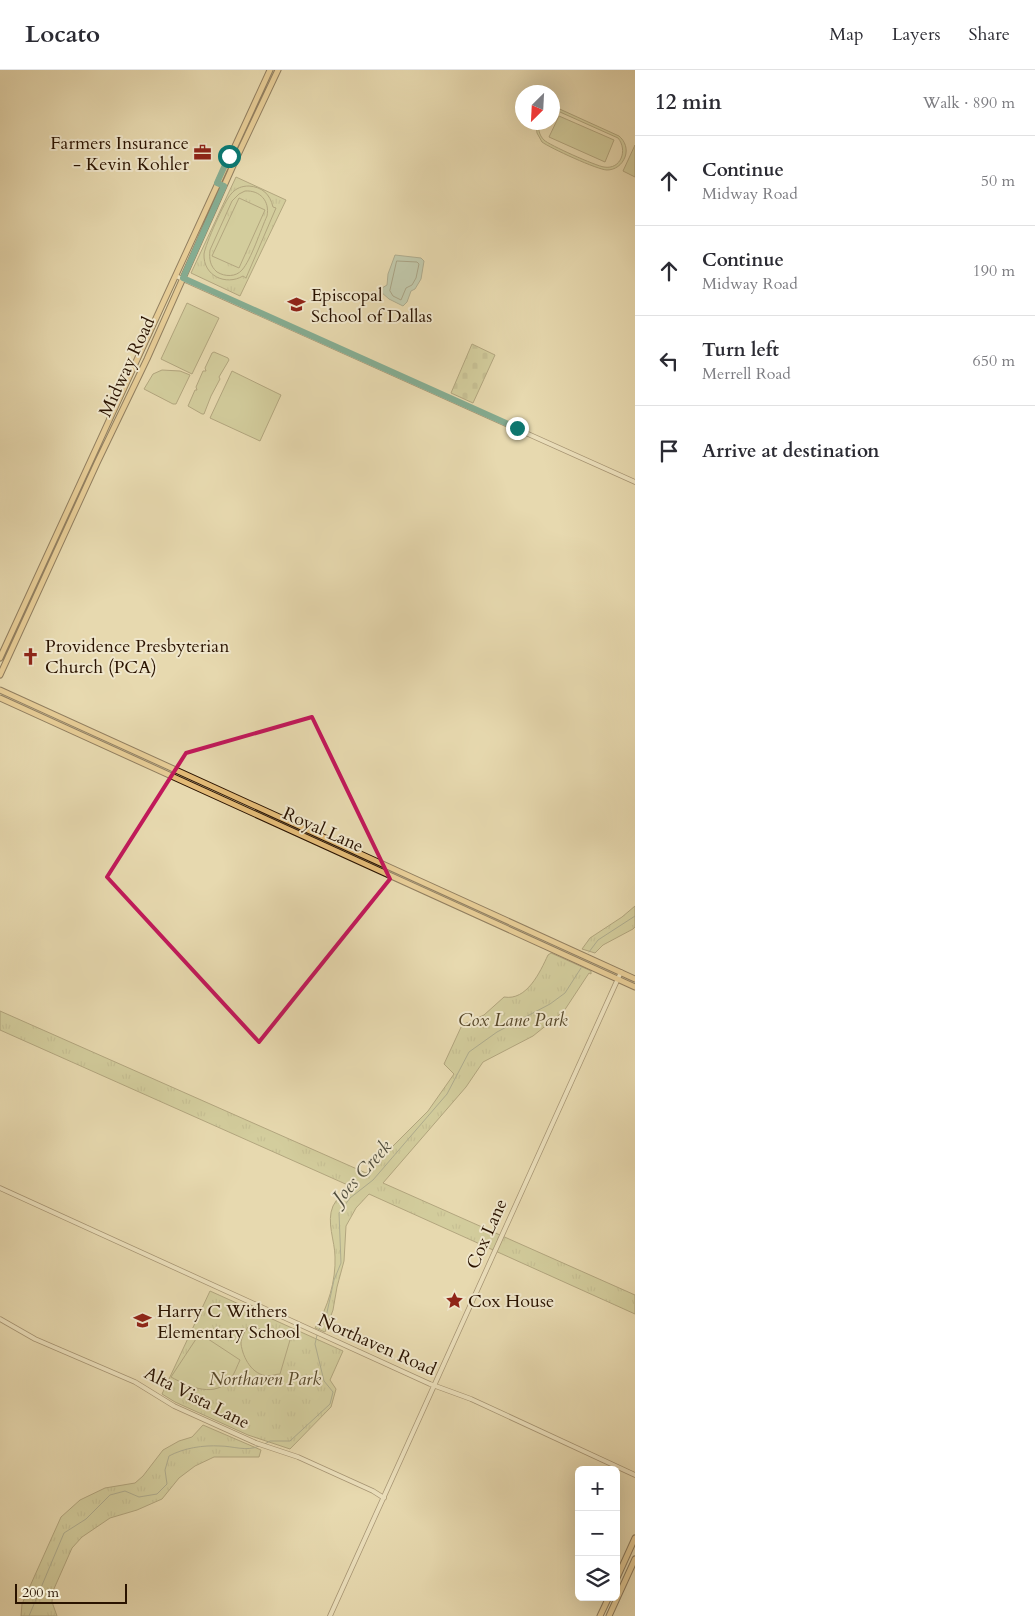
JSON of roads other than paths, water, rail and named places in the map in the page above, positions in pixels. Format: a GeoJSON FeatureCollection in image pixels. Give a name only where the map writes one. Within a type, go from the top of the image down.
{"type":"FeatureCollection","features":[{"type":"Feature","properties":{"kind":"main road","name":"Midway Road"},"geometry":{"type":"LineString","coordinates":[[0,658],[270,70]]}},
{"type":"Feature","properties":{"kind":"main road","name":"Midway Road"},"geometry":{"type":"LineString","coordinates":[[0,675],[147,359],[278,70]]}},
{"type":"Feature","properties":{"kind":"main road"},"geometry":{"type":"LineString","coordinates":[[217,183],[224,186]]}},
{"type":"Feature","properties":{"kind":"main road","name":"Royal Lane"},"geometry":{"type":"LineString","coordinates":[[0,690],[635,979]]}},
{"type":"Feature","properties":{"kind":"main road","name":"Royal Lane"},"geometry":{"type":"LineString","coordinates":[[0,698],[635,987]]}},
{"type":"Feature","properties":{"kind":"main road"},"geometry":{"type":"LineString","coordinates":[[40,717],[43,710]]}},
{"type":"Feature","properties":{"kind":"main road"},"geometry":{"type":"LineString","coordinates":[[620,1571],[635,1538]]}},
{"type":"Feature","properties":{"kind":"main road"},"geometry":{"type":"LineString","coordinates":[[609,1616],[635,1559]]}},
{"type":"Feature","properties":{"kind":"main road"},"geometry":{"type":"LineString","coordinates":[[600,1616],[607,1601]]}},
{"type":"Feature","properties":{"kind":"street"},"geometry":{"type":"LineString","coordinates":[[176,276],[635,482]]}},
{"type":"Feature","properties":{"kind":"street","name":"Cox Lane"},"geometry":{"type":"LineString","coordinates":[[330,1616],[621,972]]}},
{"type":"Feature","properties":{"kind":"street","name":"Northaven Road"},"geometry":{"type":"LineString","coordinates":[[0,1188],[434,1386],[471,1399],[635,1475]]}},
{"type":"Feature","properties":{"kind":"street","name":"Alta Vista Lane"},"geometry":{"type":"LineString","coordinates":[[0,1319],[35,1338],[135,1382],[174,1406],[256,1443],[298,1457],[373,1491],[384,1498]]}},
{"type":"Feature","properties":{"kind":"water"},"geometry":{"type":"Polygon","coordinates":[[[395,255],[421,258],[424,261],[421,279],[415,289],[411,291],[407,302],[403,306],[389,299],[381,292],[382,288],[387,285],[388,274],[395,255]]]}},
{"type":"Feature","properties":{"kind":"waterway","name":"Joes Creek"},"geometry":{"type":"LineString","coordinates":[[589,952],[598,940],[635,916]]}},
{"type":"Feature","properties":{"kind":"waterway","name":"Joes Creek"},"geometry":{"type":"LineString","coordinates":[[263,1445],[270,1441],[290,1441],[330,1404],[333,1392],[324,1381],[315,1344],[318,1331],[326,1317],[334,1280],[341,1263],[339,1213],[350,1198],[373,1180],[447,1094],[469,1052],[497,1032],[550,1004],[565,993],[581,968]]}},
{"type":"Feature","properties":{"kind":"waterway","name":"Joes Creek"},"geometry":{"type":"LineString","coordinates":[[29,1616],[64,1533],[86,1519],[110,1495],[125,1491],[139,1497],[157,1494],[167,1484],[165,1470],[169,1456],[181,1451],[207,1446],[245,1449],[259,1446]]}},
{"type":"Feature","properties":{"kind":"place","name":"Farmers Insurance - Kevin Kohler"},"geometry":{"type":"Point","coordinates":[203,153]}},
{"type":"Feature","properties":{"kind":"place","name":"Episcopal School of Dallas"},"geometry":{"type":"Point","coordinates":[297,305]}},
{"type":"Feature","properties":{"kind":"place","name":"Providence Presbyterian Church (PCA)"},"geometry":{"type":"Point","coordinates":[31,656]}},
{"type":"Feature","properties":{"kind":"place","name":"Cox House"},"geometry":{"type":"Point","coordinates":[454,1301]}},
{"type":"Feature","properties":{"kind":"place","name":"Harry C Withers Elementary School"},"geometry":{"type":"Point","coordinates":[143,1321]}},
{"type":"Feature","properties":{"kind":"park label","name":"Cox Lane Park"},"geometry":{"type":"Point","coordinates":[513,1020]}},
{"type":"Feature","properties":{"kind":"park label","name":"Northaven Park"},"geometry":{"type":"Point","coordinates":[265,1379]}}]}
